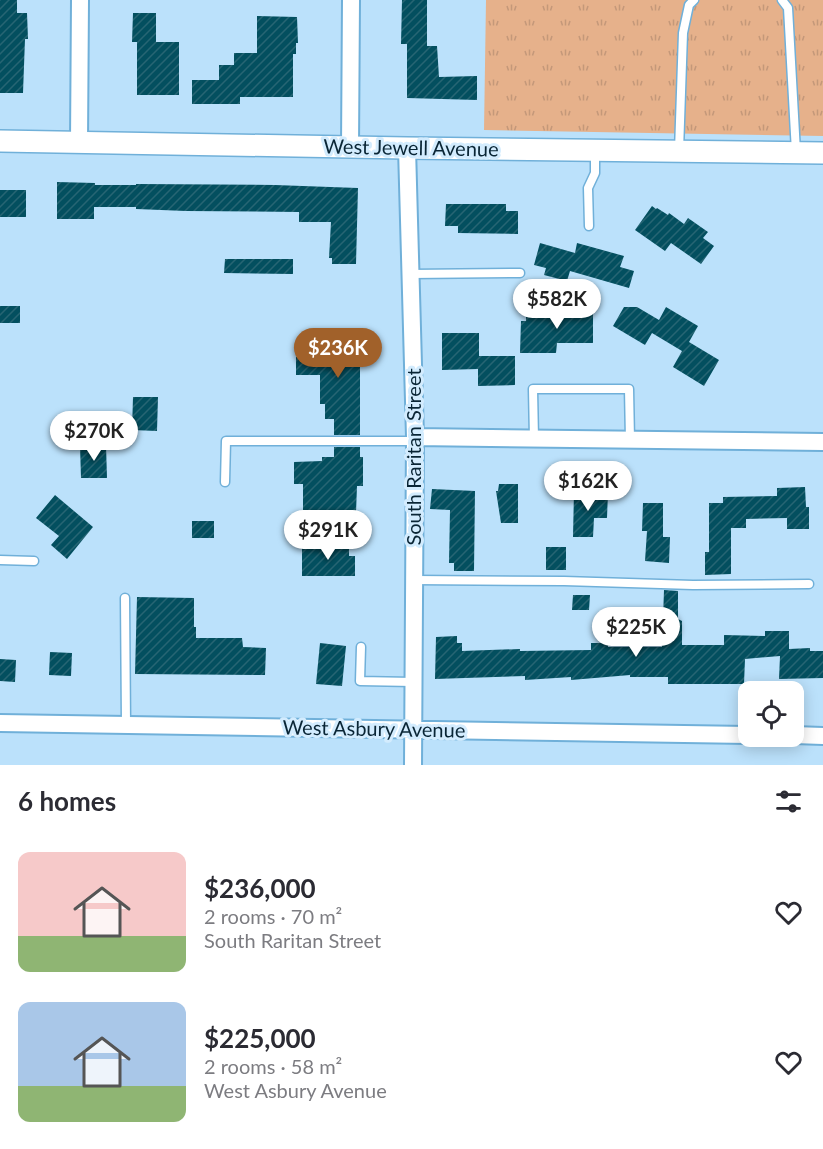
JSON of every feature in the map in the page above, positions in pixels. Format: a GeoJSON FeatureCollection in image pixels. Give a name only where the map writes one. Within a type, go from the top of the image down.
{"type":"FeatureCollection","features":[{"type":"Feature","properties":{"kind":"street"},"geometry":{"type":"LineString","coordinates":[[79,142],[80,0]]}},
{"type":"Feature","properties":{"kind":"street"},"geometry":{"type":"LineString","coordinates":[[350,147],[351,0]]}},
{"type":"Feature","properties":{"kind":"street","name":"West Jewell Avenue"},"geometry":{"type":"LineString","coordinates":[[0,141],[823,153]]}},
{"type":"Feature","properties":{"kind":"street","name":"South Raritan Street"},"geometry":{"type":"LineString","coordinates":[[406,148],[415,439],[413,765]]}},
{"type":"Feature","properties":{"kind":"street"},"geometry":{"type":"LineString","coordinates":[[415,439],[534,438],[823,442]]}},
{"type":"Feature","properties":{"kind":"street","name":"West Asbury Avenue"},"geometry":{"type":"LineString","coordinates":[[0,723],[738,735]]}},
{"type":"Feature","properties":{"kind":"street"},"geometry":{"type":"LineString","coordinates":[[804,735],[823,736]]}},
{"type":"Feature","properties":{"kind":"lane"},"geometry":{"type":"LineString","coordinates":[[679,151],[682,33],[689,5],[694,0]]}},
{"type":"Feature","properties":{"kind":"lane"},"geometry":{"type":"LineString","coordinates":[[782,0],[788,8],[796,152]]}},
{"type":"Feature","properties":{"kind":"lane"},"geometry":{"type":"LineString","coordinates":[[589,226],[588,189],[595,173],[595,150]]}},
{"type":"Feature","properties":{"kind":"lane"},"geometry":{"type":"LineString","coordinates":[[410,274],[520,273]]}},
{"type":"Feature","properties":{"kind":"lane"},"geometry":{"type":"LineString","coordinates":[[534,438],[533,389],[629,389],[630,440]]}},
{"type":"Feature","properties":{"kind":"lane"},"geometry":{"type":"LineString","coordinates":[[225,482],[226,441],[415,439]]}},
{"type":"Feature","properties":{"kind":"lane"},"geometry":{"type":"LineString","coordinates":[[0,561],[34,561]]}},
{"type":"Feature","properties":{"kind":"lane"},"geometry":{"type":"LineString","coordinates":[[414,580],[693,585],[809,584]]}},
{"type":"Feature","properties":{"kind":"lane"},"geometry":{"type":"LineString","coordinates":[[125,598],[126,725]]}},
{"type":"Feature","properties":{"kind":"lane"},"geometry":{"type":"LineString","coordinates":[[361,647],[360,681],[413,682]]}},
{"type":"Feature","properties":{"kind":"green space"},"geometry":{"type":"Polygon","coordinates":[[[486,0],[823,0],[823,136],[484,130],[486,0]]]}},
{"type":"Feature","properties":{"kind":"building"},"geometry":{"type":"Polygon","coordinates":[[[0,0],[17,0],[17,13],[27,13],[28,39],[25,39],[23,93],[0,93],[0,0]]]}},
{"type":"Feature","properties":{"kind":"building"},"geometry":{"type":"Polygon","coordinates":[[[402,0],[427,0],[427,46],[437,46],[439,77],[477,76],[477,100],[407,98],[407,44],[401,44],[402,0]]]}},
{"type":"Feature","properties":{"kind":"building"},"geometry":{"type":"Polygon","coordinates":[[[133,13],[156,13],[156,42],[179,42],[179,95],[137,95],[137,42],[132,42],[133,13]]]}},
{"type":"Feature","properties":{"kind":"building"},"geometry":{"type":"Polygon","coordinates":[[[257,16],[297,17],[298,43],[296,43],[296,54],[293,54],[293,97],[240,97],[240,104],[192,104],[192,80],[219,80],[219,65],[234,65],[234,53],[257,53],[257,16]]]}},
{"type":"Feature","properties":{"kind":"building"},"geometry":{"type":"Polygon","coordinates":[[[57,182],[95,183],[95,185],[275,185],[358,188],[356,264],[332,264],[332,258],[329,258],[331,222],[299,222],[299,212],[94,207],[94,219],[57,219],[57,182]]]}},
{"type":"Feature","properties":{"kind":"building"},"geometry":{"type":"Polygon","coordinates":[[[0,190],[26,190],[26,217],[0,217],[0,190]]]}},
{"type":"Feature","properties":{"kind":"building"},"geometry":{"type":"Polygon","coordinates":[[[446,204],[506,204],[506,211],[518,211],[518,234],[458,233],[458,226],[445,226],[446,204]]]}},
{"type":"Feature","properties":{"kind":"building"},"geometry":{"type":"Polygon","coordinates":[[[652,206],[668,215],[669,213],[684,224],[688,218],[708,232],[703,238],[714,246],[701,264],[671,243],[665,251],[635,230],[652,206]]]}},
{"type":"Feature","properties":{"kind":"building"},"geometry":{"type":"Polygon","coordinates":[[[540,243],[575,253],[577,243],[624,256],[620,267],[634,271],[629,288],[570,271],[567,281],[544,275],[546,268],[534,265],[540,243]]]}},
{"type":"Feature","properties":{"kind":"building"},"geometry":{"type":"Polygon","coordinates":[[[225,259],[293,259],[293,274],[224,273],[225,259]]]}},
{"type":"Feature","properties":{"kind":"building"},"geometry":{"type":"Polygon","coordinates":[[[0,306],[20,306],[20,323],[0,323],[0,306]]]}},
{"type":"Feature","properties":{"kind":"building"},"geometry":{"type":"Polygon","coordinates":[[[557,306],[593,307],[593,343],[557,343],[556,353],[520,353],[521,321],[526,321],[526,317],[557,317],[557,306]]]}},
{"type":"Feature","properties":{"kind":"building"},"geometry":{"type":"Polygon","coordinates":[[[624,307],[637,307],[659,320],[666,307],[698,326],[689,342],[719,360],[704,386],[673,367],[682,351],[652,333],[645,345],[613,326],[624,307]]]}},
{"type":"Feature","properties":{"kind":"building"},"geometry":{"type":"Polygon","coordinates":[[[322,332],[364,334],[363,360],[360,360],[360,435],[334,435],[334,419],[325,419],[325,404],[320,404],[320,375],[296,375],[296,357],[322,358],[322,332]]]}},
{"type":"Feature","properties":{"kind":"building"},"geometry":{"type":"Polygon","coordinates":[[[442,333],[479,333],[479,356],[515,356],[515,385],[478,386],[478,369],[442,370],[442,333]]]}},
{"type":"Feature","properties":{"kind":"building"},"geometry":{"type":"Polygon","coordinates":[[[133,397],[158,397],[157,431],[132,430],[133,397]]]}},
{"type":"Feature","properties":{"kind":"building"},"geometry":{"type":"Polygon","coordinates":[[[106,445],[107,478],[81,478],[80,446],[106,445]]]}},
{"type":"Feature","properties":{"kind":"building"},"geometry":{"type":"Polygon","coordinates":[[[334,447],[360,447],[360,457],[363,457],[363,486],[357,486],[356,513],[354,516],[303,513],[303,484],[294,484],[294,462],[322,461],[322,457],[334,457],[334,447]]]}},
{"type":"Feature","properties":{"kind":"building"},"geometry":{"type":"Polygon","coordinates":[[[499,484],[518,484],[518,523],[501,523],[496,491],[498,491],[499,484]]]}},
{"type":"Feature","properties":{"kind":"building"},"geometry":{"type":"Polygon","coordinates":[[[805,487],[806,507],[809,507],[809,529],[787,529],[787,518],[746,519],[746,528],[731,528],[731,574],[705,575],[705,552],[709,552],[709,503],[723,503],[723,497],[777,496],[777,488],[805,487]]]}},
{"type":"Feature","properties":{"kind":"building"},"geometry":{"type":"Polygon","coordinates":[[[432,489],[475,491],[474,571],[454,571],[454,563],[449,563],[450,510],[430,509],[432,489]]]}},
{"type":"Feature","properties":{"kind":"building"},"geometry":{"type":"Polygon","coordinates":[[[574,491],[608,492],[607,518],[594,518],[593,537],[573,537],[574,491]]]}},
{"type":"Feature","properties":{"kind":"building"},"geometry":{"type":"Polygon","coordinates":[[[55,495],[93,527],[67,559],[51,545],[59,536],[36,518],[55,495]]]}},
{"type":"Feature","properties":{"kind":"building"},"geometry":{"type":"Polygon","coordinates":[[[643,503],[663,503],[663,537],[670,537],[669,563],[645,561],[647,531],[642,531],[643,503]]]}},
{"type":"Feature","properties":{"kind":"building"},"geometry":{"type":"Polygon","coordinates":[[[192,521],[214,521],[214,538],[192,538],[192,521]]]}},
{"type":"Feature","properties":{"kind":"building"},"geometry":{"type":"Polygon","coordinates":[[[302,546],[349,546],[349,556],[355,556],[355,576],[302,576],[302,546]]]}},
{"type":"Feature","properties":{"kind":"building"},"geometry":{"type":"Polygon","coordinates":[[[546,547],[566,547],[566,570],[546,570],[546,547]]]}},
{"type":"Feature","properties":{"kind":"building"},"geometry":{"type":"Polygon","coordinates":[[[664,590],[678,591],[678,619],[682,621],[682,645],[724,645],[724,635],[765,636],[765,631],[789,631],[789,649],[810,648],[810,651],[823,651],[823,678],[779,679],[780,656],[745,659],[744,681],[738,681],[738,684],[668,684],[668,677],[630,677],[630,675],[571,680],[571,677],[525,680],[525,676],[435,679],[436,637],[457,636],[457,643],[462,643],[462,651],[591,650],[591,643],[608,643],[608,647],[662,647],[664,590]]]}},
{"type":"Feature","properties":{"kind":"building"},"geometry":{"type":"Polygon","coordinates":[[[573,595],[590,595],[589,610],[572,610],[573,595]]]}},
{"type":"Feature","properties":{"kind":"building"},"geometry":{"type":"Polygon","coordinates":[[[137,597],[194,598],[196,638],[242,638],[243,647],[266,648],[265,675],[135,674],[137,597]]]}},
{"type":"Feature","properties":{"kind":"building"},"geometry":{"type":"Polygon","coordinates":[[[320,643],[346,646],[342,686],[316,684],[320,643]]]}},
{"type":"Feature","properties":{"kind":"building"},"geometry":{"type":"Polygon","coordinates":[[[50,652],[72,653],[71,676],[49,675],[50,652]]]}},
{"type":"Feature","properties":{"kind":"building"},"geometry":{"type":"Polygon","coordinates":[[[0,659],[16,660],[15,682],[0,681],[0,659]]]}}]}
